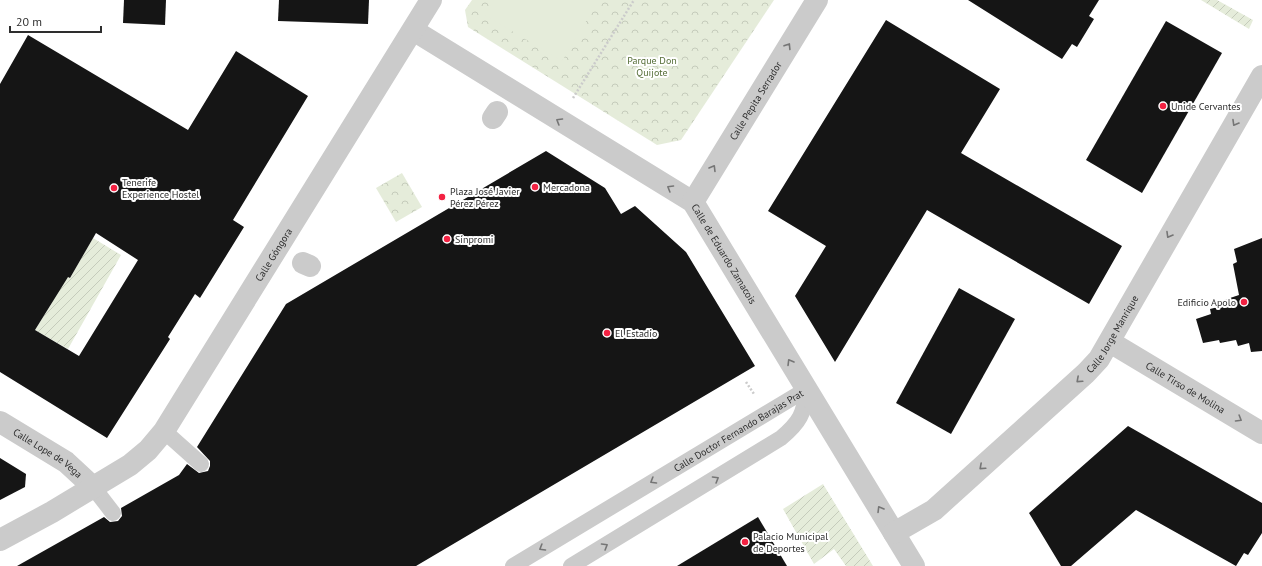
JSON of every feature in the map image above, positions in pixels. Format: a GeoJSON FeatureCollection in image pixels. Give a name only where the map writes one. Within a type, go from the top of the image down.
{"type":"FeatureCollection","features":[{"type":"Feature","properties":{"kind":"street","name":"Calle Góngora"},"geometry":{"type":"LineString","coordinates":[[0,540],[130,465],[148,450],[164,431],[431,0]]}},
{"type":"Feature","properties":{"kind":"street","name":"Calle Pepita Serrador"},"geometry":{"type":"LineString","coordinates":[[693,202],[817,0]]}},
{"type":"Feature","properties":{"kind":"street","name":"Calle de Eduardo Zamacois"},"geometry":{"type":"LineString","coordinates":[[413,30],[693,202],[914,566]]}},
{"type":"Feature","properties":{"kind":"street","name":"Calle Jorge Manrique"},"geometry":{"type":"LineString","coordinates":[[894,533],[924,517],[940,504],[1086,373],[1099,359],[1110,342],[1127,308],[1262,77]]}},
{"type":"Feature","properties":{"kind":"street","name":"Calle Tirso de Molina"},"geometry":{"type":"LineString","coordinates":[[1110,342],[1262,433]]}},
{"type":"Feature","properties":{"kind":"street","name":"Calle Lope de Vega"},"geometry":{"type":"LineString","coordinates":[[0,422],[66,462],[94,487]]}},
{"type":"Feature","properties":{"kind":"lane","name":"Calle Doctor Fernando Barajas Prat"},"geometry":{"type":"LineString","coordinates":[[513,566],[807,389]]}},
{"type":"Feature","properties":{"kind":"lane","name":"Calle Doctor Fernando Barajas Prat"},"geometry":{"type":"LineString","coordinates":[[571,566],[781,438],[795,426],[801,417],[807,389]]}},
{"type":"Feature","properties":{"kind":"lane"},"geometry":{"type":"LineString","coordinates":[[164,431],[201,464]]}},
{"type":"Feature","properties":{"kind":"lane"},"geometry":{"type":"LineString","coordinates":[[94,487],[113,513]]}},
{"type":"Feature","properties":{"kind":"path"},"geometry":{"type":"LineString","coordinates":[[572,100],[634,0]]}},
{"type":"Feature","properties":{"kind":"green space","name":"Parque Don Quijote"},"geometry":{"type":"Polygon","coordinates":[[[472,0],[774,0],[681,140],[657,145],[468,27],[465,10],[472,0]]]}},
{"type":"Feature","properties":{"kind":"green space"},"geometry":{"type":"Polygon","coordinates":[[[494,0],[599,0],[562,61],[485,15],[494,0]]]}},
{"type":"Feature","properties":{"kind":"green space"},"geometry":{"type":"Polygon","coordinates":[[[1201,0],[1217,0],[1253,20],[1249,29],[1201,0]]]}},
{"type":"Feature","properties":{"kind":"green space"},"geometry":{"type":"Polygon","coordinates":[[[402,173],[422,207],[396,222],[376,188],[402,173]]]}},
{"type":"Feature","properties":{"kind":"green space"},"geometry":{"type":"Polygon","coordinates":[[[93,238],[121,255],[68,349],[35,330],[52,303],[44,263],[70,278],[93,238]]]}},
{"type":"Feature","properties":{"kind":"green space"},"geometry":{"type":"Polygon","coordinates":[[[823,484],[873,566],[846,566],[834,549],[814,564],[783,509],[823,484]]]}},
{"type":"Feature","properties":{"kind":"building"},"geometry":{"type":"Polygon","coordinates":[[[124,0],[166,0],[165,25],[123,23],[124,0]]]}},
{"type":"Feature","properties":{"kind":"building"},"geometry":{"type":"Polygon","coordinates":[[[279,0],[369,0],[368,24],[278,21],[279,0]]]}},
{"type":"Feature","properties":{"kind":"building"},"geometry":{"type":"Polygon","coordinates":[[[968,0],[1099,0],[1089,16],[1094,19],[1077,47],[1072,44],[1062,59],[968,0]]]}},
{"type":"Feature","properties":{"kind":"building"},"geometry":{"type":"Polygon","coordinates":[[[886,20],[1000,89],[961,153],[1122,246],[1089,304],[927,210],[835,362],[795,296],[826,246],[768,211],[886,20]]]}},
{"type":"Feature","properties":{"kind":"building"},"geometry":{"type":"Polygon","coordinates":[[[1166,21],[1222,53],[1142,193],[1086,160],[1166,21]]]}},
{"type":"Feature","properties":{"kind":"building"},"geometry":{"type":"Polygon","coordinates":[[[28,35],[188,130],[236,51],[308,96],[233,220],[244,227],[200,298],[195,294],[168,337],[170,339],[107,438],[0,372],[0,84],[28,35]],[[96,233],[70,278],[68,277],[35,330],[79,356],[138,260],[96,233]]]}},
{"type":"Feature","properties":{"kind":"building"},"geometry":{"type":"Polygon","coordinates":[[[546,151],[605,188],[621,214],[635,206],[686,252],[755,366],[416,566],[17,566],[104,517],[110,522],[118,521],[122,516],[121,508],[179,475],[187,464],[199,473],[208,471],[210,461],[197,447],[286,304],[546,151]]]}},
{"type":"Feature","properties":{"kind":"building","name":"Edificio Apolo"},"geometry":{"type":"Polygon","coordinates":[[[1262,238],[1262,351],[1251,352],[1249,343],[1238,346],[1236,340],[1220,343],[1219,340],[1203,343],[1196,319],[1211,314],[1210,309],[1226,305],[1224,300],[1239,295],[1233,264],[1237,262],[1234,249],[1262,238]]]}},
{"type":"Feature","properties":{"kind":"building"},"geometry":{"type":"Polygon","coordinates":[[[959,288],[1015,319],[951,434],[896,403],[959,288]]]}},
{"type":"Feature","properties":{"kind":"building"},"geometry":{"type":"Polygon","coordinates":[[[1128,426],[1262,503],[1262,533],[1248,555],[1244,553],[1236,566],[1136,510],[1071,566],[1061,566],[1029,513],[1128,426]]]}},
{"type":"Feature","properties":{"kind":"building"},"geometry":{"type":"Polygon","coordinates":[[[0,458],[26,474],[25,487],[0,500],[0,458]]]}},
{"type":"Feature","properties":{"kind":"building","name":"Palacio Municipal de Deportes"},"geometry":{"type":"Polygon","coordinates":[[[758,517],[787,566],[677,566],[758,517]]]}},
{"type":"Feature","properties":{"kind":"place","name":"Unide Cervantes"},"geometry":{"type":"Point","coordinates":[1163,106]}},
{"type":"Feature","properties":{"kind":"place","name":"Mercadona"},"geometry":{"type":"Point","coordinates":[535,187]}},
{"type":"Feature","properties":{"kind":"place","name":"Tenerife Experience Hostel"},"geometry":{"type":"Point","coordinates":[114,188]}},
{"type":"Feature","properties":{"kind":"place","name":"Plaza José Javier Pérez Pérez"},"geometry":{"type":"Point","coordinates":[442,197]}},
{"type":"Feature","properties":{"kind":"place","name":"Sinpromi"},"geometry":{"type":"Point","coordinates":[447,239]}},
{"type":"Feature","properties":{"kind":"place","name":"Edificio Apolo"},"geometry":{"type":"Point","coordinates":[1244,302]}},
{"type":"Feature","properties":{"kind":"place","name":"El Estadio"},"geometry":{"type":"Point","coordinates":[607,333]}},
{"type":"Feature","properties":{"kind":"place","name":"Palacio Municipal de Deportes"},"geometry":{"type":"Point","coordinates":[745,542]}}]}
